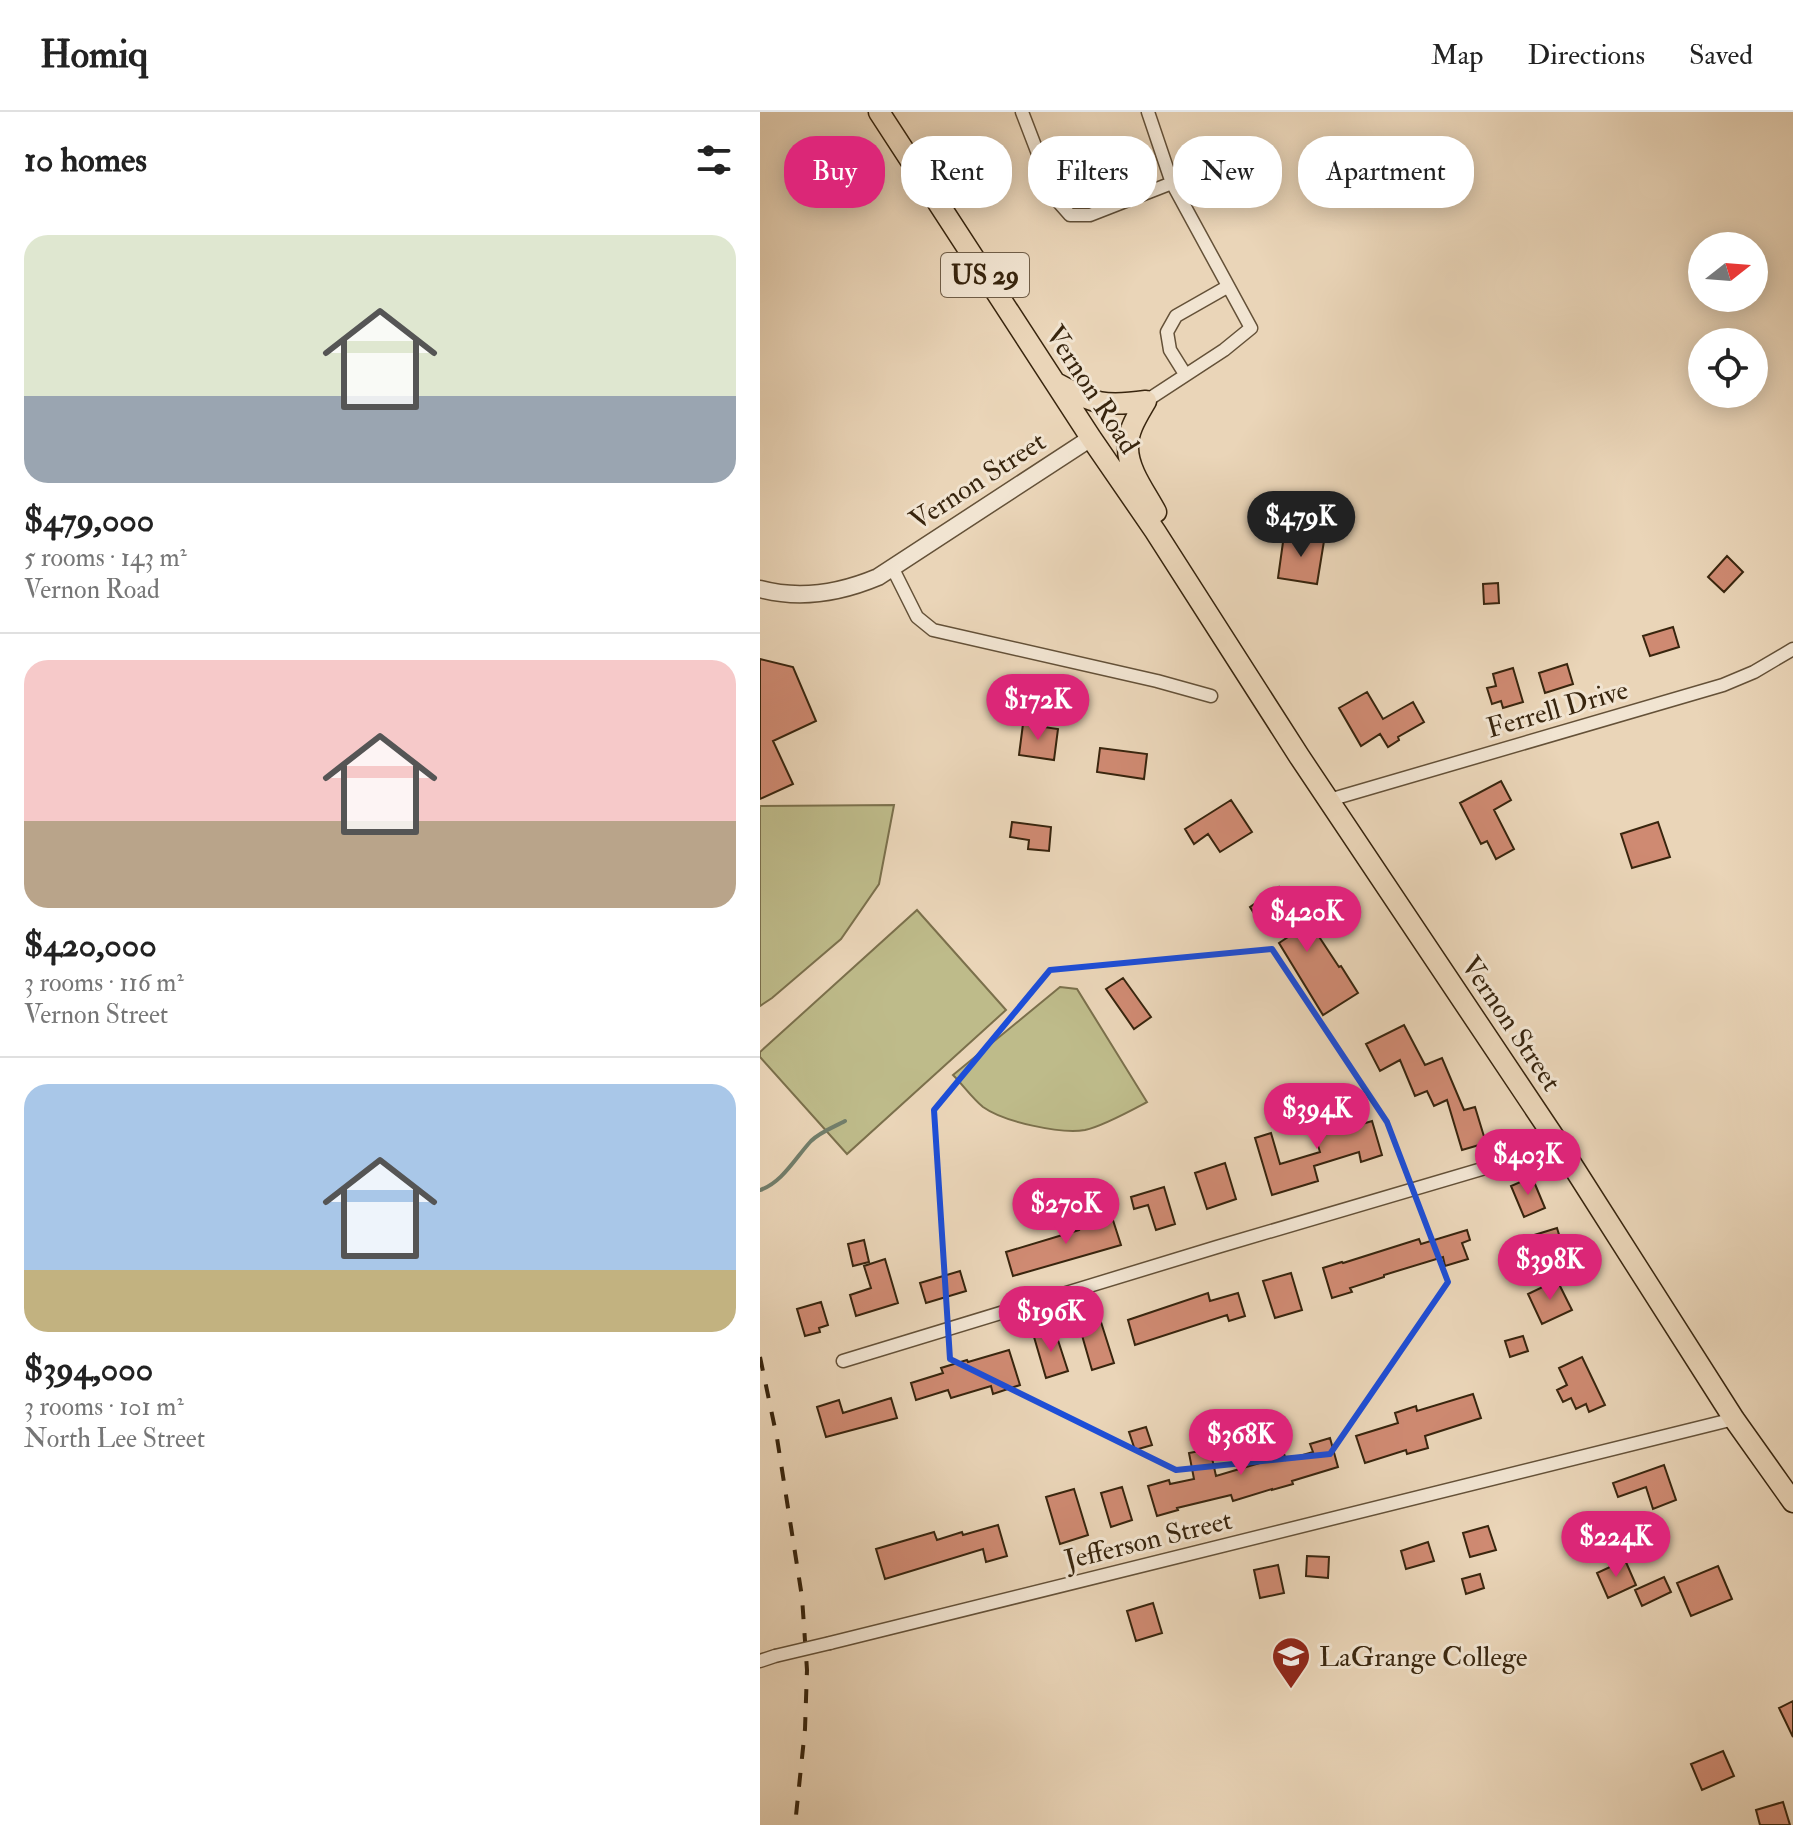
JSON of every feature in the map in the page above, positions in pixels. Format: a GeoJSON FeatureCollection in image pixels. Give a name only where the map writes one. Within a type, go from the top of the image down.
{"type":"FeatureCollection","features":[{"type":"Feature","properties":{"kind":"main road","name":"Vernon Road"},"geometry":{"type":"LineString","coordinates":[[879,112],[1261,697]]}},
{"type":"Feature","properties":{"kind":"main road"},"geometry":{"type":"LineString","coordinates":[[1055,383],[1087,400],[1116,405],[1146,401]]}},
{"type":"Feature","properties":{"kind":"main road"},"geometry":{"type":"LineString","coordinates":[[1146,401],[1133,425],[1128,448],[1132,468],[1158,516],[1176,564]]}},
{"type":"Feature","properties":{"kind":"main road","name":"Vernon Street"},"geometry":{"type":"LineString","coordinates":[[1261,697],[1560,1146],[1734,1419],[1793,1502]]}},
{"type":"Feature","properties":{"kind":"street"},"geometry":{"type":"LineString","coordinates":[[1022,112],[1055,198],[1070,215],[1090,215],[1172,183]]}},
{"type":"Feature","properties":{"kind":"street"},"geometry":{"type":"LineString","coordinates":[[1146,401],[1224,350],[1251,328],[1172,183],[1148,112]]}},
{"type":"Feature","properties":{"kind":"street"},"geometry":{"type":"LineString","coordinates":[[1185,374],[1170,350],[1167,332],[1176,316],[1227,287]]}},
{"type":"Feature","properties":{"kind":"street","name":"Vernon Street"},"geometry":{"type":"LineString","coordinates":[[760,589],[790,594],[830,592],[862,584],[893,569],[1091,438]]}},
{"type":"Feature","properties":{"kind":"street"},"geometry":{"type":"LineString","coordinates":[[893,569],[917,617],[933,630],[1211,696]]}},
{"type":"Feature","properties":{"kind":"street","name":"Ferrell Drive"},"geometry":{"type":"LineString","coordinates":[[1329,800],[1723,685],[1754,672],[1793,649]]}},
{"type":"Feature","properties":{"kind":"street"},"geometry":{"type":"LineString","coordinates":[[843,1361],[1560,1146]]}},
{"type":"Feature","properties":{"kind":"street","name":"Jefferson Street"},"geometry":{"type":"LineString","coordinates":[[760,1661],[1734,1419]]}},
{"type":"Feature","properties":{"kind":"highlighted area"},"geometry":{"type":"Polygon","coordinates":[[[1272,949],[1387,1122],[1448,1282],[1330,1454],[1176,1470],[950,1359],[934,1110],[1050,970],[1272,949]]]}},
{"type":"Feature","properties":{"kind":"shaded area"},"geometry":{"type":"Polygon","coordinates":[[[894,805],[879,884],[841,939],[760,1006],[760,806],[894,805]]]}},
{"type":"Feature","properties":{"kind":"shaded area"},"geometry":{"type":"Polygon","coordinates":[[[917,910],[1006,1010],[847,1154],[760,1057],[760,1052],[917,910]]]}},
{"type":"Feature","properties":{"kind":"shaded area"},"geometry":{"type":"Polygon","coordinates":[[[1060,987],[1077,989],[1147,1102],[1085,1130],[1047,1128],[992,1112],[975,1100],[953,1075],[1060,987]]]}},
{"type":"Feature","properties":{"kind":"building"},"geometry":{"type":"Polygon","coordinates":[[[1284,535],[1324,541],[1317,584],[1278,578],[1284,535]]]}},
{"type":"Feature","properties":{"kind":"building"},"geometry":{"type":"Polygon","coordinates":[[[1727,556],[1743,572],[1724,592],[1708,577],[1727,556]]]}},
{"type":"Feature","properties":{"kind":"building"},"geometry":{"type":"Polygon","coordinates":[[[1498,583],[1499,603],[1484,604],[1483,584],[1498,583]]]}},
{"type":"Feature","properties":{"kind":"building"},"geometry":{"type":"Polygon","coordinates":[[[1673,627],[1679,647],[1650,656],[1643,636],[1673,627]]]}},
{"type":"Feature","properties":{"kind":"building"},"geometry":{"type":"Polygon","coordinates":[[[760,659],[793,667],[816,721],[773,741],[793,784],[760,799],[760,659]]]}},
{"type":"Feature","properties":{"kind":"building"},"geometry":{"type":"Polygon","coordinates":[[[1567,664],[1573,684],[1545,693],[1539,673],[1567,664]]]}},
{"type":"Feature","properties":{"kind":"building"},"geometry":{"type":"Polygon","coordinates":[[[1513,668],[1523,702],[1503,708],[1501,701],[1492,704],[1487,688],[1496,686],[1493,674],[1513,668]]]}},
{"type":"Feature","properties":{"kind":"building"},"geometry":{"type":"Polygon","coordinates":[[[1367,692],[1383,719],[1413,702],[1424,722],[1398,737],[1399,740],[1388,747],[1380,734],[1361,746],[1339,708],[1367,692]]]}},
{"type":"Feature","properties":{"kind":"building"},"geometry":{"type":"Polygon","coordinates":[[[1023,724],[1058,729],[1054,760],[1019,755],[1023,724]]]}},
{"type":"Feature","properties":{"kind":"building"},"geometry":{"type":"Polygon","coordinates":[[[1100,748],[1147,754],[1144,779],[1097,772],[1100,748]]]}},
{"type":"Feature","properties":{"kind":"building"},"geometry":{"type":"Polygon","coordinates":[[[1501,781],[1511,800],[1494,810],[1514,849],[1496,859],[1487,841],[1481,844],[1460,803],[1501,781]]]}},
{"type":"Feature","properties":{"kind":"building"},"geometry":{"type":"Polygon","coordinates":[[[1231,800],[1252,832],[1220,852],[1208,834],[1194,844],[1185,829],[1231,800]]]}},
{"type":"Feature","properties":{"kind":"building"},"geometry":{"type":"Polygon","coordinates":[[[1012,822],[1051,827],[1049,851],[1028,849],[1029,840],[1010,837],[1012,822]]]}},
{"type":"Feature","properties":{"kind":"building"},"geometry":{"type":"Polygon","coordinates":[[[1658,822],[1670,857],[1632,868],[1621,834],[1658,822]]]}},
{"type":"Feature","properties":{"kind":"building"},"geometry":{"type":"Polygon","coordinates":[[[1279,887],[1304,926],[1310,923],[1358,993],[1323,1015],[1279,943],[1288,937],[1272,915],[1260,923],[1250,907],[1279,887]]]}},
{"type":"Feature","properties":{"kind":"building"},"geometry":{"type":"Polygon","coordinates":[[[1123,978],[1151,1017],[1134,1029],[1106,989],[1123,978]]]}},
{"type":"Feature","properties":{"kind":"building"},"geometry":{"type":"Polygon","coordinates":[[[1404,1025],[1425,1065],[1442,1058],[1464,1110],[1475,1107],[1486,1143],[1462,1150],[1447,1100],[1434,1106],[1427,1091],[1415,1096],[1400,1060],[1380,1071],[1366,1044],[1404,1025]]]}},
{"type":"Feature","properties":{"kind":"building"},"geometry":{"type":"Polygon","coordinates":[[[1324,1101],[1333,1133],[1372,1121],[1382,1155],[1361,1162],[1359,1152],[1314,1166],[1318,1181],[1272,1195],[1255,1138],[1271,1133],[1280,1164],[1320,1152],[1306,1106],[1324,1101]]]}},
{"type":"Feature","properties":{"kind":"building"},"geometry":{"type":"Polygon","coordinates":[[[1225,1163],[1236,1199],[1207,1209],[1195,1173],[1225,1163]]]}},
{"type":"Feature","properties":{"kind":"building"},"geometry":{"type":"Polygon","coordinates":[[[1532,1177],[1545,1208],[1524,1217],[1511,1186],[1532,1177]]]}},
{"type":"Feature","properties":{"kind":"building"},"geometry":{"type":"Polygon","coordinates":[[[1164,1187],[1175,1224],[1156,1230],[1148,1205],[1134,1209],[1131,1197],[1164,1187]]]}},
{"type":"Feature","properties":{"kind":"building"},"geometry":{"type":"Polygon","coordinates":[[[1111,1214],[1121,1245],[1013,1276],[1006,1252],[1079,1230],[1077,1224],[1111,1214]]]}},
{"type":"Feature","properties":{"kind":"building"},"geometry":{"type":"Polygon","coordinates":[[[1557,1228],[1568,1264],[1548,1270],[1545,1262],[1530,1267],[1521,1239],[1557,1228]]]}},
{"type":"Feature","properties":{"kind":"building"},"geometry":{"type":"Polygon","coordinates":[[[1467,1230],[1470,1240],[1462,1243],[1468,1259],[1445,1266],[1443,1257],[1384,1275],[1350,1288],[1352,1292],[1332,1298],[1323,1268],[1419,1239],[1421,1244],[1467,1230]]]}},
{"type":"Feature","properties":{"kind":"building"},"geometry":{"type":"Polygon","coordinates":[[[864,1240],[869,1262],[853,1266],[848,1244],[864,1240]]]}},
{"type":"Feature","properties":{"kind":"building"},"geometry":{"type":"Polygon","coordinates":[[[885,1259],[898,1303],[856,1316],[850,1295],[871,1288],[864,1266],[885,1259]]]}},
{"type":"Feature","properties":{"kind":"building"},"geometry":{"type":"Polygon","coordinates":[[[960,1271],[966,1291],[926,1303],[920,1283],[960,1271]]]}},
{"type":"Feature","properties":{"kind":"building"},"geometry":{"type":"Polygon","coordinates":[[[1291,1273],[1302,1310],[1275,1318],[1263,1281],[1291,1273]]]}},
{"type":"Feature","properties":{"kind":"building"},"geometry":{"type":"Polygon","coordinates":[[[1557,1280],[1572,1310],[1542,1324],[1528,1294],[1557,1280]]]}},
{"type":"Feature","properties":{"kind":"building"},"geometry":{"type":"Polygon","coordinates":[[[1208,1293],[1210,1301],[1238,1293],[1245,1316],[1229,1321],[1227,1315],[1135,1345],[1128,1320],[1208,1293]]]}},
{"type":"Feature","properties":{"kind":"building"},"geometry":{"type":"Polygon","coordinates":[[[821,1302],[828,1325],[819,1328],[820,1332],[805,1336],[797,1309],[821,1302]]]}},
{"type":"Feature","properties":{"kind":"building"},"geometry":{"type":"Polygon","coordinates":[[[1100,1319],[1114,1363],[1092,1370],[1079,1325],[1100,1319]]]}},
{"type":"Feature","properties":{"kind":"building"},"geometry":{"type":"Polygon","coordinates":[[[1055,1331],[1068,1371],[1046,1378],[1034,1337],[1055,1331]]]}},
{"type":"Feature","properties":{"kind":"building"},"geometry":{"type":"Polygon","coordinates":[[[1523,1336],[1528,1351],[1510,1357],[1505,1341],[1523,1336]]]}},
{"type":"Feature","properties":{"kind":"building"},"geometry":{"type":"Polygon","coordinates":[[[1009,1350],[1020,1385],[993,1394],[991,1386],[951,1398],[948,1390],[916,1400],[911,1383],[943,1373],[941,1368],[1009,1350]]]}},
{"type":"Feature","properties":{"kind":"building"},"geometry":{"type":"Polygon","coordinates":[[[1582,1357],[1605,1405],[1589,1412],[1586,1404],[1576,1409],[1571,1398],[1563,1402],[1557,1390],[1567,1385],[1559,1368],[1582,1357]]]}},
{"type":"Feature","properties":{"kind":"building"},"geometry":{"type":"Polygon","coordinates":[[[1473,1394],[1481,1418],[1425,1436],[1428,1448],[1407,1454],[1406,1450],[1365,1463],[1356,1436],[1398,1423],[1395,1413],[1416,1406],[1417,1411],[1473,1394]]]}},
{"type":"Feature","properties":{"kind":"building"},"geometry":{"type":"Polygon","coordinates":[[[891,1398],[897,1418],[826,1437],[817,1407],[839,1400],[843,1413],[891,1398]]]}},
{"type":"Feature","properties":{"kind":"building"},"geometry":{"type":"Polygon","coordinates":[[[1146,1427],[1152,1445],[1135,1450],[1129,1432],[1146,1427]]]}},
{"type":"Feature","properties":{"kind":"building"},"geometry":{"type":"Polygon","coordinates":[[[1330,1438],[1338,1467],[1233,1501],[1231,1495],[1157,1516],[1148,1486],[1169,1480],[1170,1484],[1194,1479],[1189,1453],[1210,1449],[1216,1476],[1263,1462],[1259,1447],[1280,1441],[1286,1460],[1313,1452],[1310,1444],[1330,1438]]]}},
{"type":"Feature","properties":{"kind":"building"},"geometry":{"type":"Polygon","coordinates":[[[1664,1465],[1676,1500],[1653,1509],[1646,1487],[1618,1497],[1613,1483],[1664,1465]]]}},
{"type":"Feature","properties":{"kind":"building"},"geometry":{"type":"Polygon","coordinates":[[[1122,1487],[1132,1520],[1111,1527],[1101,1493],[1122,1487]]]}},
{"type":"Feature","properties":{"kind":"building"},"geometry":{"type":"Polygon","coordinates":[[[1074,1489],[1088,1535],[1060,1544],[1046,1497],[1074,1489]]]}},
{"type":"Feature","properties":{"kind":"building"},"geometry":{"type":"Polygon","coordinates":[[[998,1525],[1007,1556],[986,1562],[983,1549],[885,1579],[876,1549],[934,1532],[937,1540],[998,1525]]]}},
{"type":"Feature","properties":{"kind":"building"},"geometry":{"type":"Polygon","coordinates":[[[1488,1526],[1496,1550],[1470,1557],[1463,1533],[1488,1526]]]}},
{"type":"Feature","properties":{"kind":"building"},"geometry":{"type":"Polygon","coordinates":[[[1428,1542],[1434,1561],[1406,1569],[1401,1551],[1428,1542]]]}},
{"type":"Feature","properties":{"kind":"building"},"geometry":{"type":"Polygon","coordinates":[[[1307,1556],[1329,1557],[1328,1578],[1306,1576],[1307,1556]]]}},
{"type":"Feature","properties":{"kind":"building"},"geometry":{"type":"Polygon","coordinates":[[[1625,1560],[1636,1585],[1608,1598],[1597,1573],[1625,1560]]]}},
{"type":"Feature","properties":{"kind":"building"},"geometry":{"type":"Polygon","coordinates":[[[1278,1565],[1284,1593],[1260,1598],[1254,1570],[1278,1565]]]}},
{"type":"Feature","properties":{"kind":"building"},"geometry":{"type":"Polygon","coordinates":[[[1718,1566],[1732,1599],[1691,1616],[1677,1583],[1718,1566]]]}},
{"type":"Feature","properties":{"kind":"building"},"geometry":{"type":"Polygon","coordinates":[[[1480,1574],[1484,1588],[1466,1594],[1462,1579],[1480,1574]]]}},
{"type":"Feature","properties":{"kind":"building"},"geometry":{"type":"Polygon","coordinates":[[[1664,1577],[1671,1592],[1642,1606],[1635,1590],[1664,1577]]]}},
{"type":"Feature","properties":{"kind":"building"},"geometry":{"type":"Polygon","coordinates":[[[1153,1603],[1162,1633],[1136,1641],[1127,1611],[1153,1603]]]}},
{"type":"Feature","properties":{"kind":"building"},"geometry":{"type":"Polygon","coordinates":[[[1793,1701],[1793,1737],[1779,1708],[1793,1701]]]}},
{"type":"Feature","properties":{"kind":"building"},"geometry":{"type":"Polygon","coordinates":[[[1723,1751],[1734,1776],[1702,1790],[1691,1764],[1723,1751]]]}},
{"type":"Feature","properties":{"kind":"building"},"geometry":{"type":"Polygon","coordinates":[[[1783,1802],[1790,1825],[1760,1825],[1756,1810],[1783,1802]]]}},
{"type":"Feature","properties":{"kind":"waterway"},"geometry":{"type":"LineString","coordinates":[[760,1190],[782,1176],[815,1138],[845,1121]]}},
{"type":"Feature","properties":{"kind":"railway"},"geometry":{"type":"LineString","coordinates":[[760,1357],[777,1438],[802,1597],[807,1670],[805,1729],[795,1825]]}},
{"type":"Feature","properties":{"kind":"place","name":"LaGrange College"},"geometry":{"type":"Point","coordinates":[1291,1690]}}]}
